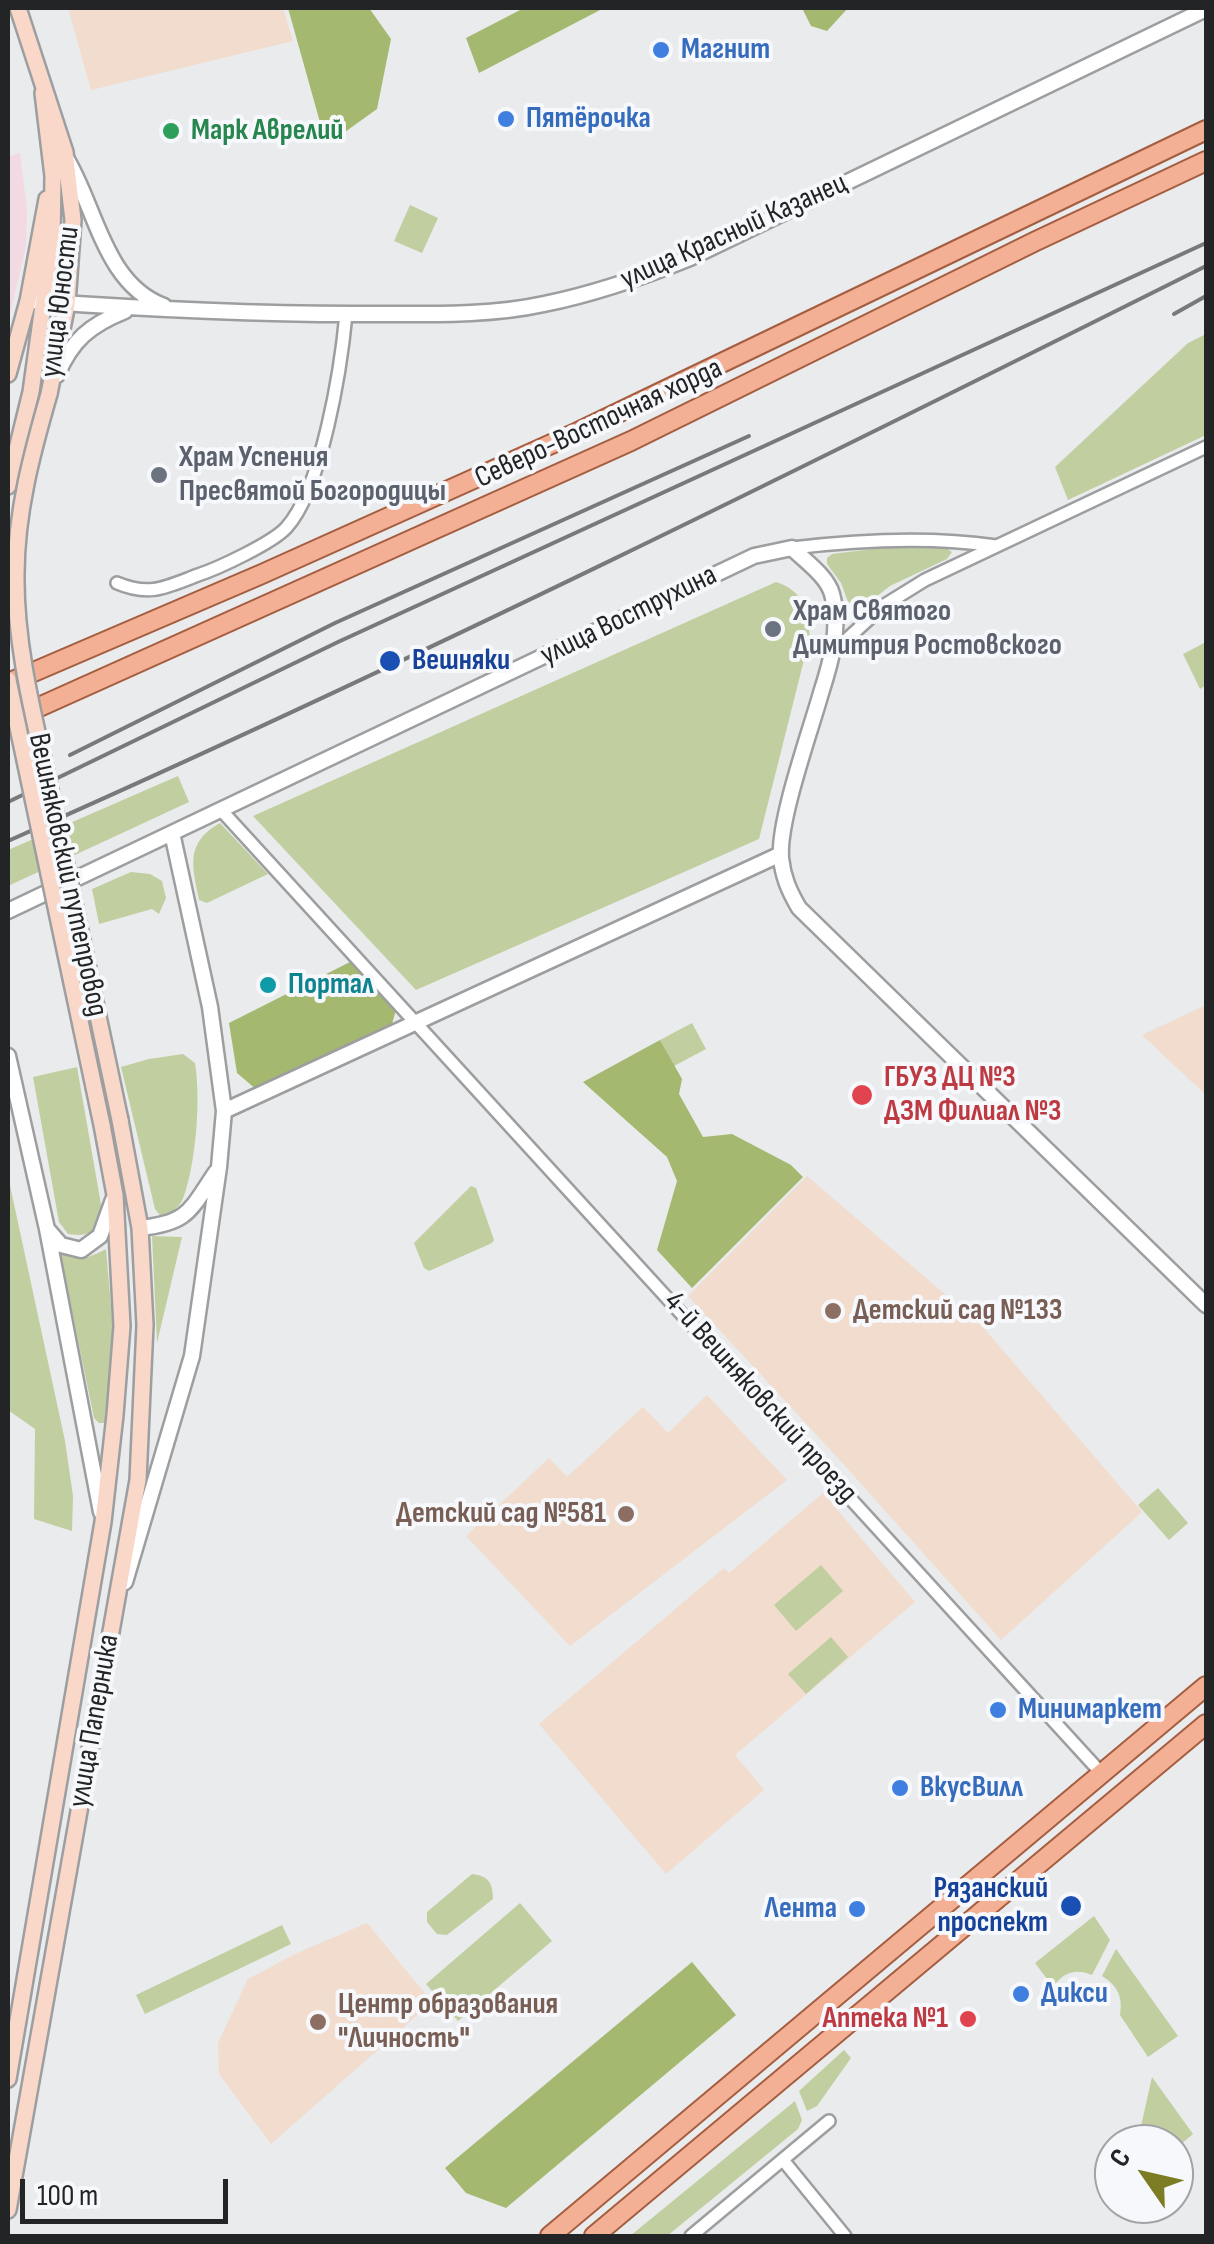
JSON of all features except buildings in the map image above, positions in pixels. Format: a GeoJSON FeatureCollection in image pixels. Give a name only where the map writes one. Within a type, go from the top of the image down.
{"type":"FeatureCollection","features":[{"type":"Feature","properties":{"kind":"main road","name":"улица Юности"},"geometry":{"type":"LineString","coordinates":[[18,8],[66,157],[73,220],[67,304],[49,394]]}},
{"type":"Feature","properties":{"kind":"main road","name":"улица Юности"},"geometry":{"type":"LineString","coordinates":[[8,486],[31,392],[52,242],[53,176],[43,93]]}},
{"type":"Feature","properties":{"kind":"main road","name":"Северо-Восточная хорда"},"geometry":{"type":"LineString","coordinates":[[8,682],[262,574],[578,432],[1206,130]]}},
{"type":"Feature","properties":{"kind":"main road","name":"Северо-Восточная хорда"},"geometry":{"type":"LineString","coordinates":[[8,721],[631,441],[1206,161]]}},
{"type":"Feature","properties":{"kind":"main road"},"geometry":{"type":"LineString","coordinates":[[8,374],[28,301],[53,176]]}},
{"type":"Feature","properties":{"kind":"main road","name":"Вешняковский путепровод"},"geometry":{"type":"LineString","coordinates":[[49,394],[30,461],[19,525],[18,626],[120,1120]]}},
{"type":"Feature","properties":{"kind":"main road","name":"Вешняковский путепровод"},"geometry":{"type":"LineString","coordinates":[[8,682],[102,1125]]}},
{"type":"Feature","properties":{"kind":"main road","name":"улица Паперника"},"geometry":{"type":"LineString","coordinates":[[8,2210],[138,1480],[145,1325],[140,1228],[120,1120]]}},
{"type":"Feature","properties":{"kind":"main road","name":"улица Паперника"},"geometry":{"type":"LineString","coordinates":[[8,2078],[104,1522],[122,1326],[115,1194],[102,1125]]}},
{"type":"Feature","properties":{"kind":"main road"},"geometry":{"type":"LineString","coordinates":[[550,2236],[1206,1686]]}},
{"type":"Feature","properties":{"kind":"main road"},"geometry":{"type":"LineString","coordinates":[[594,2236],[1206,1724]]}},
{"type":"Feature","properties":{"kind":"street","name":"улица Красный Казанец"},"geometry":{"type":"LineString","coordinates":[[28,301],[346,314],[505,310],[559,301],[652,273],[728,240],[1206,9]]}},
{"type":"Feature","properties":{"kind":"street"},"geometry":{"type":"LineString","coordinates":[[66,157],[112,259],[126,281],[158,304],[179,310]]}},
{"type":"Feature","properties":{"kind":"street"},"geometry":{"type":"LineString","coordinates":[[49,394],[78,338],[101,320],[131,308]]}},
{"type":"Feature","properties":{"kind":"street"},"geometry":{"type":"LineString","coordinates":[[118,583],[137,591],[156,590],[210,571],[285,530],[308,492],[324,445],[346,314]]}},
{"type":"Feature","properties":{"kind":"street"},"geometry":{"type":"LineString","coordinates":[[834,652],[882,606],[925,580],[1206,447]]}},
{"type":"Feature","properties":{"kind":"street"},"geometry":{"type":"LineString","coordinates":[[792,548],[848,541],[972,542],[996,546]]}},
{"type":"Feature","properties":{"kind":"street"},"geometry":{"type":"LineString","coordinates":[[792,548],[831,591],[834,652],[790,806],[781,854],[786,885],[799,908],[1206,1304]]}},
{"type":"Feature","properties":{"kind":"street","name":"улица Вострухина"},"geometry":{"type":"LineString","coordinates":[[8,911],[754,556],[792,548]]}},
{"type":"Feature","properties":{"kind":"street","name":"4-й Вешняковский проезд"},"geometry":{"type":"LineString","coordinates":[[222,811],[1103,1775]]}},
{"type":"Feature","properties":{"kind":"street"},"geometry":{"type":"LineString","coordinates":[[114,1621],[192,1356],[224,1112],[210,1006],[172,833]]}},
{"type":"Feature","properties":{"kind":"street"},"geometry":{"type":"LineString","coordinates":[[224,1112],[781,854]]}},
{"type":"Feature","properties":{"kind":"street"},"geometry":{"type":"LineString","coordinates":[[8,1056],[47,1229],[104,1522]]}},
{"type":"Feature","properties":{"kind":"street"},"geometry":{"type":"LineString","coordinates":[[140,1228],[165,1225],[186,1215],[219,1167]]}},
{"type":"Feature","properties":{"kind":"street"},"geometry":{"type":"LineString","coordinates":[[47,1229],[61,1246],[81,1250],[100,1236],[115,1194]]}},
{"type":"Feature","properties":{"kind":"street"},"geometry":{"type":"LineString","coordinates":[[697,2233],[829,2122]]}},
{"type":"Feature","properties":{"kind":"street"},"geometry":{"type":"LineString","coordinates":[[783,2160],[845,2236]]}},
{"type":"Feature","properties":{"kind":"shaded area"},"geometry":{"type":"Polygon","coordinates":[[[68,8],[283,8],[293,41],[91,90],[68,8]]]}},
{"type":"Feature","properties":{"kind":"shaded area"},"geometry":{"type":"Polygon","coordinates":[[[20,153],[27,209],[26,246],[8,323],[8,157],[20,153]]]}},
{"type":"Feature","properties":{"kind":"shaded area"},"geometry":{"type":"Polygon","coordinates":[[[1206,1005],[1206,1095],[1142,1035],[1206,1005]]]}},
{"type":"Feature","properties":{"kind":"shaded area"},"geometry":{"type":"Polygon","coordinates":[[[807,1176],[982,1326],[1142,1512],[1001,1640],[688,1296],[807,1176]]]}},
{"type":"Feature","properties":{"kind":"shaded area"},"geometry":{"type":"Polygon","coordinates":[[[707,1395],[787,1480],[570,1646],[466,1536],[549,1458],[567,1477],[643,1407],[668,1433],[707,1395]]]}},
{"type":"Feature","properties":{"kind":"shaded area"},"geometry":{"type":"Polygon","coordinates":[[[823,1493],[915,1602],[735,1755],[764,1790],[666,1874],[539,1724],[724,1568],[729,1573],[823,1493]]]}},
{"type":"Feature","properties":{"kind":"shaded area","name":"Центр образования \"Личность\""},"geometry":{"type":"Polygon","coordinates":[[[367,1923],[432,2002],[271,2144],[219,2074],[218,2043],[248,1979],[367,1923]]]}},
{"type":"Feature","properties":{"kind":"green space"},"geometry":{"type":"Polygon","coordinates":[[[288,8],[369,8],[391,39],[377,109],[338,137],[330,139],[323,133],[288,8]]]}},
{"type":"Feature","properties":{"kind":"green space"},"geometry":{"type":"Polygon","coordinates":[[[524,8],[604,8],[479,73],[466,38],[524,8]]]}},
{"type":"Feature","properties":{"kind":"green space"},"geometry":{"type":"Polygon","coordinates":[[[802,8],[848,8],[827,31],[811,26],[802,8]]]}},
{"type":"Feature","properties":{"kind":"green space"},"geometry":{"type":"Polygon","coordinates":[[[410,205],[438,218],[422,253],[394,241],[410,205]]]}},
{"type":"Feature","properties":{"kind":"green space"},"geometry":{"type":"Polygon","coordinates":[[[1206,334],[1206,435],[1068,500],[1055,467],[1188,343],[1206,334]]]}},
{"type":"Feature","properties":{"kind":"green space"},"geometry":{"type":"Polygon","coordinates":[[[880,548],[946,548],[952,552],[947,559],[890,586],[857,612],[851,610],[827,558],[832,554],[880,548]]]}},
{"type":"Feature","properties":{"kind":"green space"},"geometry":{"type":"Polygon","coordinates":[[[776,582],[793,590],[802,602],[810,636],[759,839],[416,990],[253,816],[776,582]]]}},
{"type":"Feature","properties":{"kind":"green space"},"geometry":{"type":"Polygon","coordinates":[[[1206,642],[1206,685],[1200,689],[1183,654],[1206,642]]]}},
{"type":"Feature","properties":{"kind":"green space"},"geometry":{"type":"Polygon","coordinates":[[[178,776],[189,802],[8,886],[8,850],[178,776]]]}},
{"type":"Feature","properties":{"kind":"green space"},"geometry":{"type":"Polygon","coordinates":[[[220,823],[268,874],[207,903],[199,900],[194,856],[201,839],[220,823]]]}},
{"type":"Feature","properties":{"kind":"green space"},"geometry":{"type":"Polygon","coordinates":[[[131,872],[150,874],[162,881],[166,898],[159,914],[152,909],[99,924],[92,889],[131,872]]]}},
{"type":"Feature","properties":{"kind":"green space"},"geometry":{"type":"Polygon","coordinates":[[[350,962],[396,1010],[390,1031],[257,1090],[237,1073],[229,1023],[350,962]]]}},
{"type":"Feature","properties":{"kind":"green space"},"geometry":{"type":"Polygon","coordinates":[[[692,1023],[706,1049],[674,1066],[660,1040],[692,1023]]]}},
{"type":"Feature","properties":{"kind":"green space"},"geometry":{"type":"Polygon","coordinates":[[[660,1040],[682,1079],[679,1094],[703,1137],[732,1134],[791,1165],[803,1177],[692,1288],[657,1250],[677,1181],[667,1157],[583,1082],[660,1040]]]}},
{"type":"Feature","properties":{"kind":"green space"},"geometry":{"type":"Polygon","coordinates":[[[183,1054],[195,1063],[198,1094],[194,1148],[182,1200],[162,1218],[155,1209],[121,1067],[183,1054]]]}},
{"type":"Feature","properties":{"kind":"green space"},"geometry":{"type":"Polygon","coordinates":[[[77,1067],[103,1216],[93,1230],[81,1235],[68,1234],[59,1222],[33,1077],[77,1067]]]}},
{"type":"Feature","properties":{"kind":"green space"},"geometry":{"type":"Polygon","coordinates":[[[8,1176],[65,1441],[73,1496],[72,1531],[34,1519],[35,1429],[8,1410],[8,1176]]]}},
{"type":"Feature","properties":{"kind":"green space"},"geometry":{"type":"Polygon","coordinates":[[[471,1186],[476,1188],[494,1240],[429,1271],[414,1243],[471,1186]]]}},
{"type":"Feature","properties":{"kind":"green space"},"geometry":{"type":"Polygon","coordinates":[[[152,1236],[182,1237],[157,1343],[152,1236]]]}},
{"type":"Feature","properties":{"kind":"green space"},"geometry":{"type":"Polygon","coordinates":[[[106,1249],[113,1330],[106,1416],[104,1423],[99,1423],[94,1418],[60,1253],[83,1258],[106,1249]]]}},
{"type":"Feature","properties":{"kind":"green space"},"geometry":{"type":"Polygon","coordinates":[[[1158,1488],[1188,1523],[1169,1540],[1138,1505],[1158,1488]]]}},
{"type":"Feature","properties":{"kind":"green space"},"geometry":{"type":"Polygon","coordinates":[[[821,1565],[843,1591],[796,1631],[774,1605],[821,1565]]]}},
{"type":"Feature","properties":{"kind":"green space"},"geometry":{"type":"Polygon","coordinates":[[[831,1637],[848,1657],[806,1694],[788,1674],[831,1637]]]}},
{"type":"Feature","properties":{"kind":"green space"},"geometry":{"type":"Polygon","coordinates":[[[472,1874],[488,1881],[493,1899],[447,1935],[437,1934],[427,1922],[427,1912],[472,1874]]]}},
{"type":"Feature","properties":{"kind":"green space"},"geometry":{"type":"Polygon","coordinates":[[[520,1903],[552,1941],[458,2021],[426,1984],[520,1903]]]}},
{"type":"Feature","properties":{"kind":"green space"},"geometry":{"type":"Polygon","coordinates":[[[1094,1916],[1110,1940],[1092,1975],[1070,1973],[1053,1987],[1035,1963],[1094,1916]]]}},
{"type":"Feature","properties":{"kind":"green space"},"geometry":{"type":"Polygon","coordinates":[[[282,1925],[291,1944],[145,2014],[136,1995],[282,1925]]]}},
{"type":"Feature","properties":{"kind":"green space"},"geometry":{"type":"Polygon","coordinates":[[[1116,1949],[1178,2036],[1148,2057],[1120,2015],[1118,1992],[1102,1976],[1116,1949]]]}},
{"type":"Feature","properties":{"kind":"green space"},"geometry":{"type":"Polygon","coordinates":[[[692,1962],[736,2015],[506,2208],[466,2193],[445,2168],[692,1962]]]}},
{"type":"Feature","properties":{"kind":"green space"},"geometry":{"type":"Polygon","coordinates":[[[844,2050],[851,2058],[817,2106],[807,2111],[799,2091],[844,2050]]]}},
{"type":"Feature","properties":{"kind":"green space"},"geometry":{"type":"Polygon","coordinates":[[[1152,2077],[1186,2124],[1141,2124],[1152,2077]]]}},
{"type":"Feature","properties":{"kind":"green space"},"geometry":{"type":"Polygon","coordinates":[[[795,2101],[802,2120],[798,2129],[667,2236],[630,2236],[795,2101]]]}},
{"type":"Feature","properties":{"kind":"railway"},"geometry":{"type":"LineString","coordinates":[[8,802],[338,642],[1206,243]]}},
{"type":"Feature","properties":{"kind":"railway"},"geometry":{"type":"LineString","coordinates":[[8,841],[461,633],[1206,266]]}},
{"type":"Feature","properties":{"kind":"railway"},"geometry":{"type":"LineString","coordinates":[[1174,314],[1206,296]]}},
{"type":"Feature","properties":{"kind":"railway"},"geometry":{"type":"LineString","coordinates":[[70,755],[335,623],[749,436]]}},
{"type":"Feature","properties":{"kind":"place","name":"Магнит"},"geometry":{"type":"Point","coordinates":[661,50]}},
{"type":"Feature","properties":{"kind":"place","name":"Пятёрочка"},"geometry":{"type":"Point","coordinates":[506,119]}},
{"type":"Feature","properties":{"kind":"place","name":"Марк Аврелий"},"geometry":{"type":"Point","coordinates":[171,131]}},
{"type":"Feature","properties":{"kind":"place","name":"Храм Успения Пресвятой Богородицы"},"geometry":{"type":"Point","coordinates":[159,475]}},
{"type":"Feature","properties":{"kind":"place","name":"Храм Святого Димитрия Ростовского"},"geometry":{"type":"Point","coordinates":[773,629]}},
{"type":"Feature","properties":{"kind":"place","name":"Вешняки"},"geometry":{"type":"Point","coordinates":[390,661]}},
{"type":"Feature","properties":{"kind":"place","name":"Портал"},"geometry":{"type":"Point","coordinates":[268,985]}},
{"type":"Feature","properties":{"kind":"place","name":"ГБУЗ ДЦ №3 ДЗМ Филиал №3"},"geometry":{"type":"Point","coordinates":[862,1095]}},
{"type":"Feature","properties":{"kind":"place","name":"Детский сад №133"},"geometry":{"type":"Point","coordinates":[833,1311]}},
{"type":"Feature","properties":{"kind":"place","name":"Детский сад №581"},"geometry":{"type":"Point","coordinates":[626,1514]}},
{"type":"Feature","properties":{"kind":"place","name":"Минимаркет"},"geometry":{"type":"Point","coordinates":[998,1710]}},
{"type":"Feature","properties":{"kind":"place","name":"ВкусВилл"},"geometry":{"type":"Point","coordinates":[900,1788]}},
{"type":"Feature","properties":{"kind":"place","name":"Рязанский проспект"},"geometry":{"type":"Point","coordinates":[1071,1906]}},
{"type":"Feature","properties":{"kind":"place","name":"Лента"},"geometry":{"type":"Point","coordinates":[857,1909]}},
{"type":"Feature","properties":{"kind":"place","name":"Дикси"},"geometry":{"type":"Point","coordinates":[1021,1994]}},
{"type":"Feature","properties":{"kind":"place","name":"Аптека №1"},"geometry":{"type":"Point","coordinates":[968,2019]}},
{"type":"Feature","properties":{"kind":"place","name":"Центр образования \"Личность\""},"geometry":{"type":"Point","coordinates":[318,2022]}}]}
